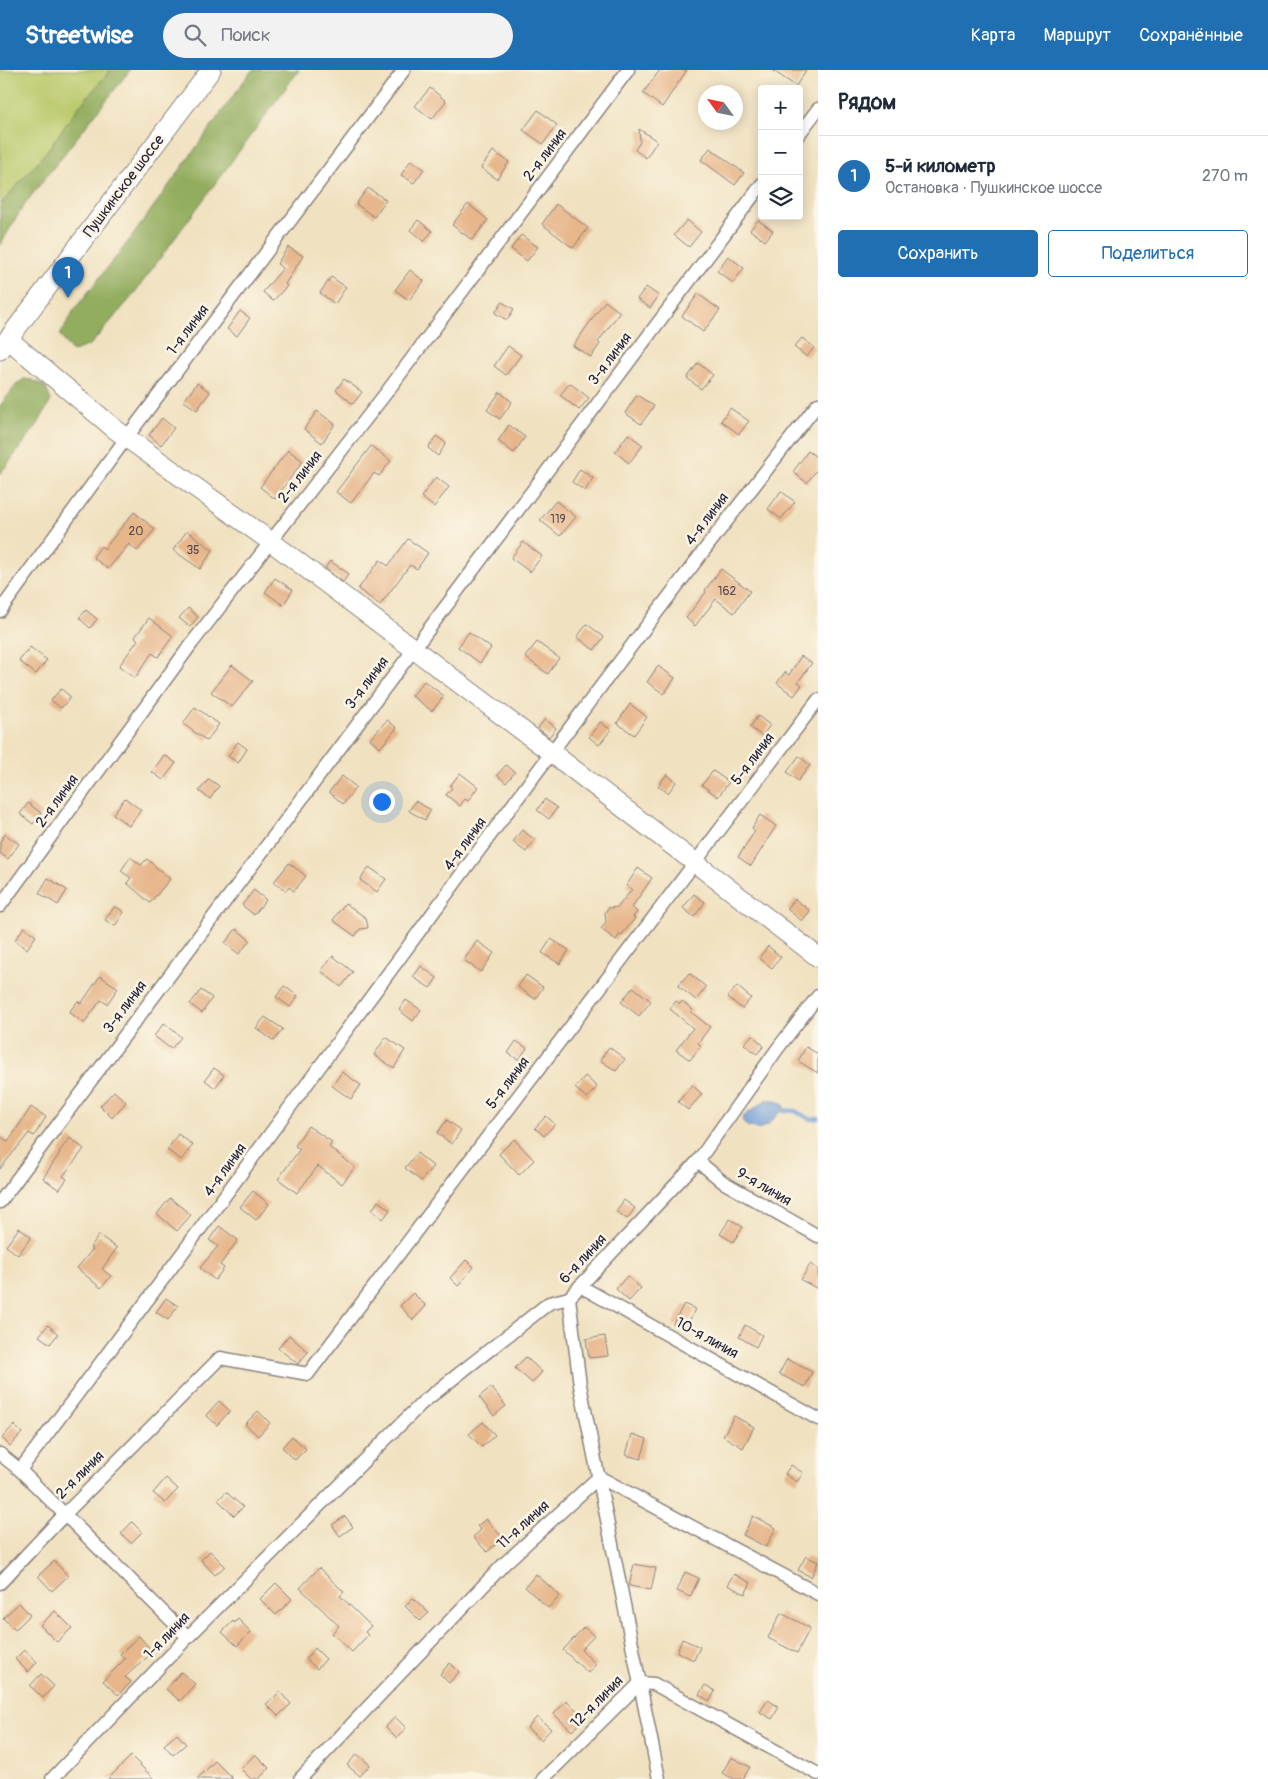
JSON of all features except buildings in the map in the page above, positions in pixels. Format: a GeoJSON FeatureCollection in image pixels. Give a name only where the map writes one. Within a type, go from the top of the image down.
{"type":"FeatureCollection","features":[{"type":"Feature","properties":{"kind":"street","name":"Пушкинское шоссе"},"geometry":{"type":"LineString","coordinates":[[4,344],[211,70]]}},
{"type":"Feature","properties":{"kind":"street","name":"1-я линия"},"geometry":{"type":"LineString","coordinates":[[0,611],[127,438],[404,70]]}},
{"type":"Feature","properties":{"kind":"street","name":"2-я линия"},"geometry":{"type":"LineString","coordinates":[[0,906],[192,643],[386,394],[628,70]]}},
{"type":"Feature","properties":{"kind":"street"},"geometry":{"type":"LineString","coordinates":[[802,130],[818,109]]}},
{"type":"Feature","properties":{"kind":"street","name":"3-я линия"},"geometry":{"type":"LineString","coordinates":[[0,1202],[758,189]]}},
{"type":"Feature","properties":{"kind":"street"},"geometry":{"type":"LineString","coordinates":[[4,344],[116,430],[270,541],[552,753],[818,957]]}},
{"type":"Feature","properties":{"kind":"street","name":"4-я линия"},"geometry":{"type":"LineString","coordinates":[[20,1470],[144,1307],[552,753],[747,494],[818,404]]}},
{"type":"Feature","properties":{"kind":"street","name":"5-я линия"},"geometry":{"type":"LineString","coordinates":[[186,1393],[220,1358],[308,1374],[818,700]]}},
{"type":"Feature","properties":{"kind":"street","name":"6-я линия"},"geometry":{"type":"LineString","coordinates":[[306,1518],[422,1403],[550,1303],[569,1298],[698,1161],[778,1048],[818,996]]}},
{"type":"Feature","properties":{"kind":"street","name":"9-я линия"},"geometry":{"type":"LineString","coordinates":[[698,1161],[723,1182],[818,1236]]}},
{"type":"Feature","properties":{"kind":"street","name":"10-я линия"},"geometry":{"type":"LineString","coordinates":[[580,1286],[818,1419]]}},
{"type":"Feature","properties":{"kind":"street"},"geometry":{"type":"LineString","coordinates":[[569,1298],[580,1385],[659,1779]]}},
{"type":"Feature","properties":{"kind":"street","name":"2-я линия"},"geometry":{"type":"LineString","coordinates":[[0,1583],[65,1514],[186,1393]]}},
{"type":"Feature","properties":{"kind":"street"},"geometry":{"type":"LineString","coordinates":[[0,1454],[20,1470],[188,1636]]}},
{"type":"Feature","properties":{"kind":"street"},"geometry":{"type":"LineString","coordinates":[[599,1477],[818,1594]]}},
{"type":"Feature","properties":{"kind":"street","name":"11-я линия"},"geometry":{"type":"LineString","coordinates":[[300,1779],[504,1564],[599,1477]]}},
{"type":"Feature","properties":{"kind":"street","name":"1-я линия"},"geometry":{"type":"LineString","coordinates":[[52,1779],[188,1636],[306,1518]]}},
{"type":"Feature","properties":{"kind":"street","name":"12-я линия"},"geometry":{"type":"LineString","coordinates":[[543,1779],[640,1682],[654,1684],[818,1774]]}},
{"type":"Feature","properties":{"kind":"green space"},"geometry":{"type":"Polygon","coordinates":[[[0,70],[111,70],[78,108],[47,151],[0,205],[0,70]]]}},
{"type":"Feature","properties":{"kind":"green space"},"geometry":{"type":"Polygon","coordinates":[[[111,70],[130,70],[24,205],[0,245],[0,205],[47,151],[78,108],[111,70]]]}},
{"type":"Feature","properties":{"kind":"green space"},"geometry":{"type":"Polygon","coordinates":[[[252,70],[299,70],[130,299],[91,344],[72,352],[60,335],[74,310],[131,238],[252,70]]]}},
{"type":"Feature","properties":{"kind":"green space"},"geometry":{"type":"Polygon","coordinates":[[[24,379],[32,380],[45,386],[51,400],[38,424],[0,474],[0,406],[17,384],[24,379]]]}},
{"type":"Feature","properties":{"kind":"water"},"geometry":{"type":"Polygon","coordinates":[[[766,1100],[776,1100],[785,1106],[769,1124],[759,1129],[747,1126],[742,1120],[744,1116],[766,1100]]]}},
{"type":"Feature","properties":{"kind":"waterway"},"geometry":{"type":"LineString","coordinates":[[777,1110],[795,1111],[810,1119],[818,1118]]}},
{"type":"Feature","properties":{"kind":"place","name":"5-й километр"},"geometry":{"type":"Point","coordinates":[68,298]}}]}
